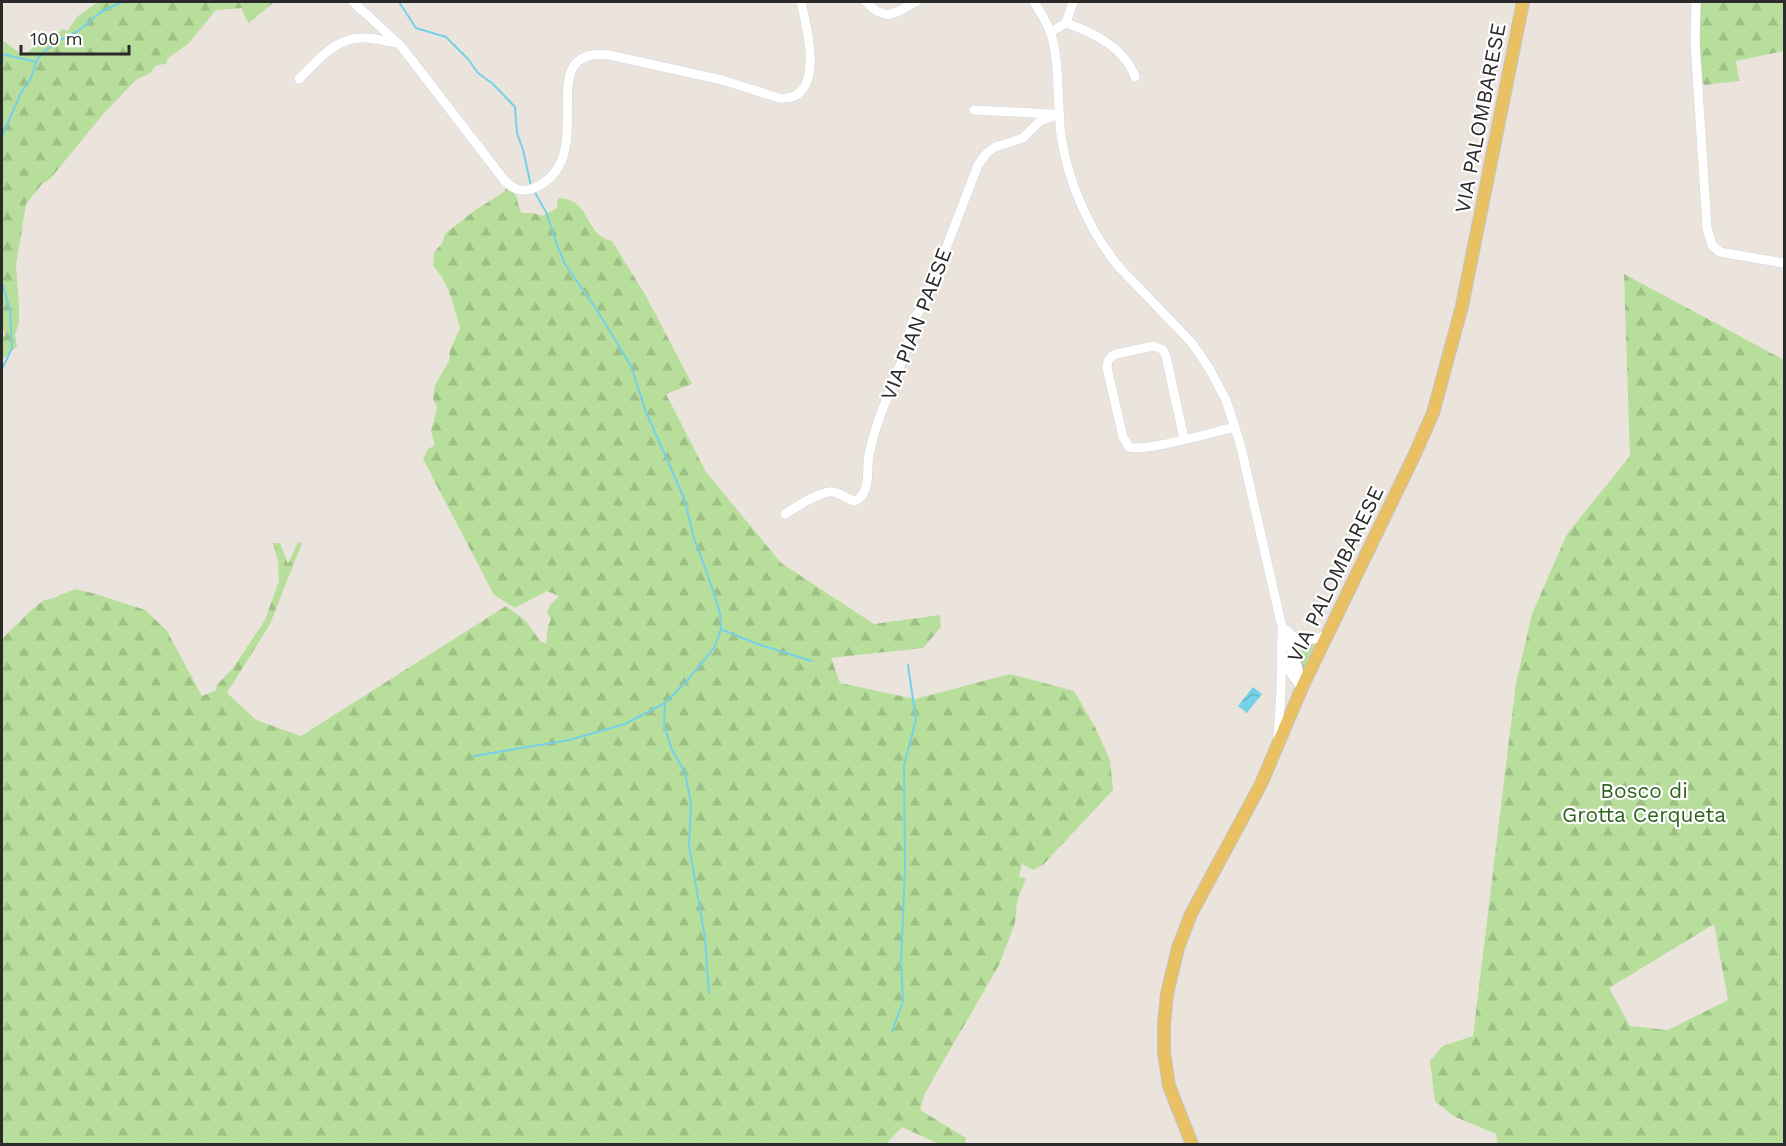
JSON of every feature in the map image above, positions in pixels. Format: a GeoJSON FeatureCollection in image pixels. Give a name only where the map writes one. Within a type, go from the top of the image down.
{"type":"FeatureCollection","features":[{"type":"Feature","properties":{"kind":"main road","name":"VIA PALOMBARESE"},"geometry":{"type":"LineString","coordinates":[[1192,1144],[1169,1086],[1165,1065],[1164,1032],[1169,982],[1179,943],[1187,922],[1251,805],[1302,687],[1414,456],[1437,400],[1462,306],[1523,2]]}},
{"type":"Feature","properties":{"kind":"street"},"geometry":{"type":"LineString","coordinates":[[353,2],[398,43],[505,181],[516,189],[534,188],[553,175],[564,155],[569,127],[568,81],[572,68],[578,61],[591,55],[609,55],[722,80],[779,98],[793,98],[802,90],[811,63],[801,2]]}},
{"type":"Feature","properties":{"kind":"street"},"geometry":{"type":"LineString","coordinates":[[866,2],[890,15],[916,2]]}},
{"type":"Feature","properties":{"kind":"street"},"geometry":{"type":"LineString","coordinates":[[1034,2],[1050,32],[1054,49],[1062,143],[1079,199],[1094,229],[1120,268],[1196,348],[1220,389],[1235,427],[1281,623],[1302,687]]}},
{"type":"Feature","properties":{"kind":"street"},"geometry":{"type":"LineString","coordinates":[[1050,32],[1066,23],[1073,2]]}},
{"type":"Feature","properties":{"kind":"street"},"geometry":{"type":"LineString","coordinates":[[1696,2],[1695,49],[1709,239],[1714,248],[1720,252],[1785,263]]}},
{"type":"Feature","properties":{"kind":"street"},"geometry":{"type":"LineString","coordinates":[[1066,23],[1090,32],[1104,41],[1127,60],[1135,77]]}},
{"type":"Feature","properties":{"kind":"street"},"geometry":{"type":"LineString","coordinates":[[299,79],[328,51],[345,40],[363,38],[398,43]]}},
{"type":"Feature","properties":{"kind":"street"},"geometry":{"type":"LineString","coordinates":[[974,110],[1059,114]]}},
{"type":"Feature","properties":{"kind":"street","name":"VIA PIAN PAESE"},"geometry":{"type":"LineString","coordinates":[[785,514],[827,492],[836,492],[855,501],[862,495],[866,487],[868,459],[874,433],[906,350],[913,321],[926,299],[978,165],[995,147],[1023,138],[1040,122],[1059,114]]}},
{"type":"Feature","properties":{"kind":"street"},"geometry":{"type":"LineString","coordinates":[[1184,439],[1163,350],[1159,347],[1151,347],[1111,357],[1107,368],[1123,437],[1129,447],[1138,449],[1184,439],[1235,427]]}},
{"type":"Feature","properties":{"kind":"street"},"geometry":{"type":"LineString","coordinates":[[1281,623],[1290,634],[1300,640],[1311,640],[1328,634]]}},
{"type":"Feature","properties":{"kind":"street"},"geometry":{"type":"LineString","coordinates":[[1277,747],[1281,690],[1281,623]]}},
{"type":"Feature","properties":{"kind":"street"},"geometry":{"type":"LineString","coordinates":[[1282,646],[1289,669],[1302,687]]}},
{"type":"Feature","properties":{"kind":"green space"},"geometry":{"type":"Polygon","coordinates":[[[98,2],[281,2],[273,3],[249,23],[242,8],[216,10],[188,44],[168,58],[166,64],[157,65],[150,73],[136,80],[105,112],[50,179],[42,184],[26,204],[16,266],[19,307],[19,322],[15,335],[17,346],[2,360],[2,337],[5,335],[2,327],[2,40],[24,56],[45,36],[53,37],[62,29],[67,31],[78,16],[98,2]]]}},
{"type":"Feature","properties":{"kind":"green space"},"geometry":{"type":"Polygon","coordinates":[[[1694,2],[1784,2],[1784,51],[1736,61],[1739,81],[1705,85],[1698,81],[1694,2]]]}},
{"type":"Feature","properties":{"kind":"green space"},"geometry":{"type":"Polygon","coordinates":[[[508,185],[516,196],[521,213],[542,216],[557,208],[558,198],[569,200],[578,205],[598,234],[612,241],[646,296],[692,384],[666,394],[706,472],[781,563],[874,624],[940,615],[941,627],[923,648],[831,658],[840,683],[915,699],[1010,674],[1074,691],[1096,729],[1110,760],[1113,790],[1043,865],[1033,870],[1022,864],[1019,877],[1026,878],[1017,901],[1015,923],[999,965],[925,1093],[920,1110],[966,1138],[965,1144],[939,1144],[902,1127],[886,1144],[2,1144],[2,639],[30,611],[44,600],[75,589],[145,610],[167,631],[202,696],[216,690],[217,685],[233,668],[265,620],[279,581],[278,561],[273,543],[280,543],[288,564],[298,542],[302,543],[270,624],[227,693],[256,720],[301,736],[506,606],[526,621],[540,641],[546,644],[551,619],[547,613],[550,605],[559,596],[547,591],[515,608],[494,595],[423,459],[428,449],[435,445],[431,431],[437,408],[433,398],[435,385],[449,361],[450,350],[460,328],[447,287],[433,266],[434,253],[443,242],[445,234],[474,211],[504,192],[508,185]]]}},
{"type":"Feature","properties":{"kind":"green space","name":"Bosco di Grotta Cerqueta"},"geometry":{"type":"Polygon","coordinates":[[[1624,274],[1784,360],[1784,1144],[1498,1144],[1496,1134],[1453,1116],[1435,1101],[1430,1061],[1443,1046],[1473,1036],[1516,683],[1532,614],[1567,534],[1630,456],[1624,274]],[[1714,924],[1609,988],[1630,1026],[1668,1030],[1728,1000],[1714,924]]]}},
{"type":"Feature","properties":{"kind":"green space"},"geometry":{"type":"Polygon","coordinates":[[[1292,640],[1315,643],[1302,671],[1292,640]]]}},
{"type":"Feature","properties":{"kind":"water"},"geometry":{"type":"Polygon","coordinates":[[[1253,687],[1262,694],[1247,713],[1238,706],[1253,687]]]}},
{"type":"Feature","properties":{"kind":"waterway"},"geometry":{"type":"LineString","coordinates":[[2,136],[42,53],[78,31],[101,12],[122,2]]}},
{"type":"Feature","properties":{"kind":"waterway"},"geometry":{"type":"LineString","coordinates":[[399,2],[416,28],[446,37],[468,59],[478,73],[493,84],[515,107],[517,133],[531,186]]}},
{"type":"Feature","properties":{"kind":"waterway"},"geometry":{"type":"LineString","coordinates":[[2,54],[36,62]]}},
{"type":"Feature","properties":{"kind":"waterway"},"geometry":{"type":"LineString","coordinates":[[474,756],[569,740],[625,724],[665,703],[714,648],[721,629],[720,614],[694,538],[684,498],[646,412],[631,366],[595,307],[565,264],[546,212],[534,191]]}},
{"type":"Feature","properties":{"kind":"waterway"},"geometry":{"type":"LineString","coordinates":[[2,282],[10,310],[12,348],[2,369]]}},
{"type":"Feature","properties":{"kind":"waterway"},"geometry":{"type":"LineString","coordinates":[[721,629],[757,644],[812,661]]}},
{"type":"Feature","properties":{"kind":"waterway"},"geometry":{"type":"LineString","coordinates":[[892,1032],[903,1001],[901,961],[905,869],[904,765],[916,720],[908,665]]}},
{"type":"Feature","properties":{"kind":"waterway"},"geometry":{"type":"LineString","coordinates":[[665,705],[664,725],[672,750],[685,772],[691,804],[689,846],[705,938],[709,993]]}}]}
